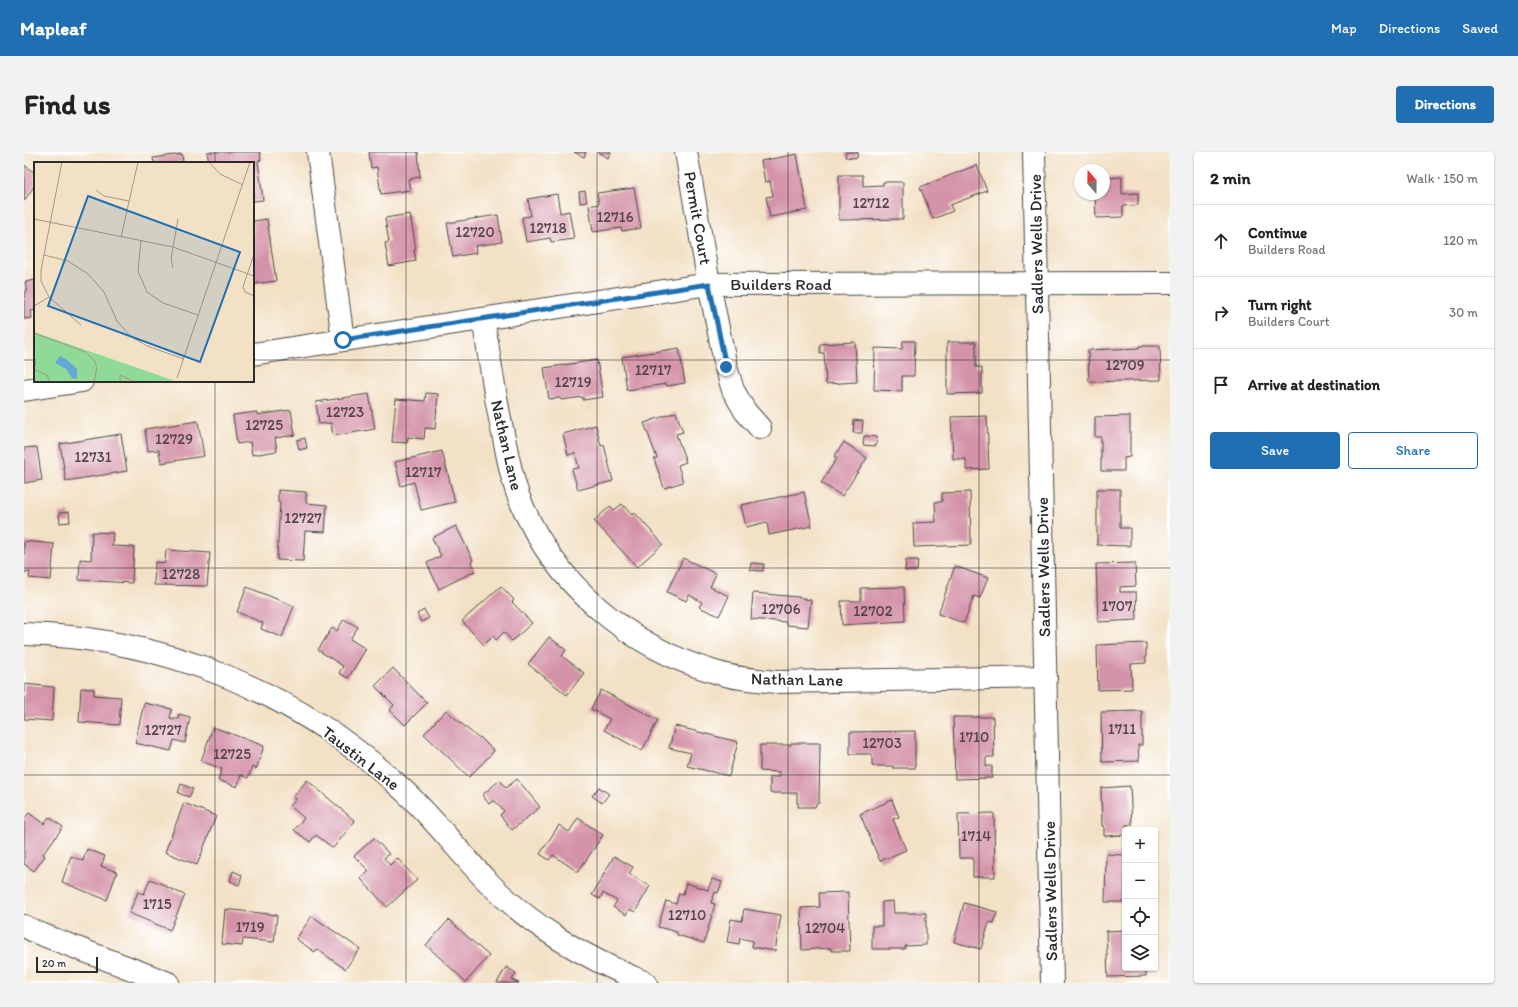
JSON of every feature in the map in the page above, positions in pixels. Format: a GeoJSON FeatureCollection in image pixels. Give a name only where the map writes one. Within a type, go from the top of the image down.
{"type":"FeatureCollection","features":[{"type":"Feature","properties":{"kind":"street"},"geometry":{"type":"LineString","coordinates":[[318,152],[343,340]]}},
{"type":"Feature","properties":{"kind":"street","name":"Permit Court"},"geometry":{"type":"LineString","coordinates":[[686,152],[709,284],[726,367],[733,390],[745,411],[760,428]]}},
{"type":"Feature","properties":{"kind":"street","name":"Sadlers Wells Drive"},"geometry":{"type":"LineString","coordinates":[[1034,152],[1052,983]]}},
{"type":"Feature","properties":{"kind":"street","name":"Builders Road"},"geometry":{"type":"LineString","coordinates":[[254,354],[709,284],[1170,284]]}},
{"type":"Feature","properties":{"kind":"street","name":"Nathan Lane"},"geometry":{"type":"LineString","coordinates":[[483,319],[500,422],[510,470],[520,499],[535,531],[558,566],[581,593],[609,618],[649,646],[682,661],[716,673],[778,682],[1046,677]]}},
{"type":"Feature","properties":{"kind":"street"},"geometry":{"type":"LineString","coordinates":[[24,390],[76,382]]}},
{"type":"Feature","properties":{"kind":"street","name":"Taustin Lane"},"geometry":{"type":"LineString","coordinates":[[24,634],[48,634],[102,640],[153,651],[214,671],[263,692],[310,718],[360,752],[401,788],[436,824],[486,880],[521,912],[556,938],[594,960],[646,983]]}},
{"type":"Feature","properties":{"kind":"street"},"geometry":{"type":"LineString","coordinates":[[24,926],[38,933],[168,983]]}},
{"type":"Feature","properties":{"kind":"building"},"geometry":{"type":"Polygon","coordinates":[[[207,152],[260,152],[261,160],[258,161],[263,200],[254,201],[254,162],[209,162],[207,152]]]}},
{"type":"Feature","properties":{"kind":"building"},"geometry":{"type":"Polygon","coordinates":[[[369,152],[418,152],[420,177],[408,179],[410,190],[381,194],[377,167],[371,168],[369,152]]]}},
{"type":"Feature","properties":{"kind":"building"},"geometry":{"type":"Polygon","coordinates":[[[574,152],[586,152],[584,157],[574,152]]]}},
{"type":"Feature","properties":{"kind":"building"},"geometry":{"type":"Polygon","coordinates":[[[597,152],[611,152],[608,158],[597,152]]]}},
{"type":"Feature","properties":{"kind":"building"},"geometry":{"type":"Polygon","coordinates":[[[846,152],[858,152],[857,158],[845,157],[846,152]]]}},
{"type":"Feature","properties":{"kind":"building"},"geometry":{"type":"Polygon","coordinates":[[[182,154],[183,162],[154,162],[153,158],[182,154]]]}},
{"type":"Feature","properties":{"kind":"building"},"geometry":{"type":"Polygon","coordinates":[[[797,154],[807,210],[770,217],[766,197],[773,196],[770,181],[765,182],[761,161],[797,154]]]}},
{"type":"Feature","properties":{"kind":"building"},"geometry":{"type":"Polygon","coordinates":[[[24,165],[34,172],[34,186],[24,201],[24,165]]]}},
{"type":"Feature","properties":{"kind":"building"},"geometry":{"type":"Polygon","coordinates":[[[977,165],[987,191],[950,205],[953,211],[933,219],[920,187],[977,165]]]}},
{"type":"Feature","properties":{"kind":"building"},"geometry":{"type":"Polygon","coordinates":[[[839,175],[863,175],[863,186],[883,185],[883,182],[903,182],[903,219],[839,220],[839,175]]]}},
{"type":"Feature","properties":{"kind":"building"},"geometry":{"type":"Polygon","coordinates":[[[1122,177],[1122,194],[1138,193],[1138,205],[1123,206],[1123,217],[1096,218],[1095,200],[1110,200],[1110,178],[1122,177]]]}},
{"type":"Feature","properties":{"kind":"building"},"geometry":{"type":"Polygon","coordinates":[[[634,188],[641,228],[622,231],[621,228],[593,232],[589,206],[599,204],[597,193],[634,188]]]}},
{"type":"Feature","properties":{"kind":"building"},"geometry":{"type":"Polygon","coordinates":[[[585,191],[587,202],[580,203],[579,192],[585,191]]]}},
{"type":"Feature","properties":{"kind":"building"},"geometry":{"type":"Polygon","coordinates":[[[557,194],[560,213],[569,211],[574,239],[551,242],[550,238],[526,242],[522,217],[531,216],[528,199],[557,194]]]}},
{"type":"Feature","properties":{"kind":"building"},"geometry":{"type":"Polygon","coordinates":[[[410,214],[416,250],[414,250],[416,261],[389,266],[385,243],[389,242],[385,218],[410,214]]]}},
{"type":"Feature","properties":{"kind":"building"},"geometry":{"type":"Polygon","coordinates":[[[498,215],[502,242],[475,246],[476,253],[453,257],[447,223],[498,215]]]}},
{"type":"Feature","properties":{"kind":"building"},"geometry":{"type":"Polygon","coordinates":[[[267,219],[276,281],[254,284],[254,221],[267,219]]]}},
{"type":"Feature","properties":{"kind":"building"},"geometry":{"type":"Polygon","coordinates":[[[34,280],[34,310],[31,311],[32,318],[24,319],[24,292],[27,292],[25,282],[34,280]]]}},
{"type":"Feature","properties":{"kind":"building"},"geometry":{"type":"Polygon","coordinates":[[[903,341],[915,341],[914,376],[902,376],[902,391],[874,390],[875,348],[902,349],[903,341]]]}},
{"type":"Feature","properties":{"kind":"building"},"geometry":{"type":"Polygon","coordinates":[[[855,342],[857,382],[826,384],[824,353],[820,353],[820,344],[855,342]]]}},
{"type":"Feature","properties":{"kind":"building"},"geometry":{"type":"Polygon","coordinates":[[[947,342],[976,342],[976,367],[982,367],[982,393],[947,394],[947,342]]]}},
{"type":"Feature","properties":{"kind":"building"},"geometry":{"type":"Polygon","coordinates":[[[1139,346],[1160,346],[1161,380],[1089,382],[1088,350],[1139,348],[1139,346]]]}},
{"type":"Feature","properties":{"kind":"building"},"geometry":{"type":"Polygon","coordinates":[[[679,348],[685,383],[667,386],[666,384],[627,390],[622,357],[679,348]]]}},
{"type":"Feature","properties":{"kind":"building"},"geometry":{"type":"Polygon","coordinates":[[[597,360],[603,397],[583,400],[583,397],[561,400],[560,398],[549,399],[544,368],[597,360]]]}},
{"type":"Feature","properties":{"kind":"building"},"geometry":{"type":"Polygon","coordinates":[[[426,393],[438,394],[435,429],[425,428],[424,439],[408,437],[407,443],[392,442],[396,399],[425,401],[426,393]]]}},
{"type":"Feature","properties":{"kind":"building"},"geometry":{"type":"Polygon","coordinates":[[[369,394],[375,429],[333,436],[331,423],[319,424],[316,402],[369,394]]]}},
{"type":"Feature","properties":{"kind":"building"},"geometry":{"type":"Polygon","coordinates":[[[291,410],[295,435],[275,438],[277,451],[252,455],[250,442],[237,444],[233,415],[257,412],[257,415],[291,410]]]}},
{"type":"Feature","properties":{"kind":"building"},"geometry":{"type":"Polygon","coordinates":[[[676,412],[683,432],[676,434],[686,462],[678,465],[683,482],[664,488],[654,459],[657,458],[644,423],[676,412]]]}},
{"type":"Feature","properties":{"kind":"building"},"geometry":{"type":"Polygon","coordinates":[[[987,416],[989,469],[966,470],[966,459],[953,459],[951,417],[987,416]]]}},
{"type":"Feature","properties":{"kind":"building"},"geometry":{"type":"Polygon","coordinates":[[[1130,416],[1130,457],[1124,458],[1124,471],[1101,471],[1101,437],[1095,437],[1095,417],[1130,416]]]}},
{"type":"Feature","properties":{"kind":"building"},"geometry":{"type":"Polygon","coordinates":[[[854,420],[863,421],[862,433],[853,433],[854,420]]]}},
{"type":"Feature","properties":{"kind":"building"},"geometry":{"type":"Polygon","coordinates":[[[198,421],[204,456],[161,463],[159,450],[148,451],[145,429],[198,421]]]}},
{"type":"Feature","properties":{"kind":"building"},"geometry":{"type":"Polygon","coordinates":[[[596,425],[601,446],[604,445],[613,481],[578,490],[572,469],[579,468],[575,453],[568,455],[563,434],[596,425]]]}},
{"type":"Feature","properties":{"kind":"building"},"geometry":{"type":"Polygon","coordinates":[[[121,434],[127,471],[66,481],[60,444],[121,434]]]}},
{"type":"Feature","properties":{"kind":"building"},"geometry":{"type":"Polygon","coordinates":[[[864,436],[877,437],[876,446],[863,445],[864,436]]]}},
{"type":"Feature","properties":{"kind":"building"},"geometry":{"type":"Polygon","coordinates":[[[305,438],[307,448],[299,450],[297,440],[305,438]]]}},
{"type":"Feature","properties":{"kind":"building"},"geometry":{"type":"Polygon","coordinates":[[[844,442],[867,458],[842,496],[821,483],[837,458],[834,457],[844,442]]]}},
{"type":"Feature","properties":{"kind":"building"},"geometry":{"type":"Polygon","coordinates":[[[37,447],[42,480],[24,483],[24,448],[37,447]]]}},
{"type":"Feature","properties":{"kind":"building"},"geometry":{"type":"Polygon","coordinates":[[[442,451],[455,502],[421,510],[414,482],[401,486],[395,462],[442,451]]]}},
{"type":"Feature","properties":{"kind":"building"},"geometry":{"type":"Polygon","coordinates":[[[1097,489],[1120,489],[1120,528],[1130,528],[1130,546],[1097,545],[1097,489]]]}},
{"type":"Feature","properties":{"kind":"building"},"geometry":{"type":"Polygon","coordinates":[[[278,490],[306,492],[306,503],[327,505],[325,532],[305,531],[303,561],[277,560],[280,502],[278,502],[278,490]]]}},
{"type":"Feature","properties":{"kind":"building"},"geometry":{"type":"Polygon","coordinates":[[[804,492],[812,526],[769,535],[767,522],[746,527],[741,505],[804,492]]]}},
{"type":"Feature","properties":{"kind":"building"},"geometry":{"type":"Polygon","coordinates":[[[970,492],[971,545],[914,547],[913,523],[936,522],[935,502],[942,502],[942,493],[970,492]]]}},
{"type":"Feature","properties":{"kind":"building"},"geometry":{"type":"Polygon","coordinates":[[[622,504],[632,515],[634,512],[663,544],[637,567],[594,521],[610,506],[614,510],[622,504]]]}},
{"type":"Feature","properties":{"kind":"building"},"geometry":{"type":"Polygon","coordinates":[[[69,512],[70,522],[60,523],[59,513],[69,512]]]}},
{"type":"Feature","properties":{"kind":"building"},"geometry":{"type":"Polygon","coordinates":[[[456,526],[473,560],[471,562],[475,571],[439,589],[427,563],[441,556],[432,538],[456,526]]]}},
{"type":"Feature","properties":{"kind":"building"},"geometry":{"type":"Polygon","coordinates":[[[92,532],[113,533],[112,546],[134,547],[132,583],[79,580],[80,559],[91,560],[92,532]]]}},
{"type":"Feature","properties":{"kind":"building"},"geometry":{"type":"Polygon","coordinates":[[[24,541],[54,544],[51,580],[29,578],[30,572],[24,572],[24,541]]]}},
{"type":"Feature","properties":{"kind":"building"},"geometry":{"type":"Polygon","coordinates":[[[166,550],[210,553],[207,586],[154,585],[155,562],[165,563],[166,550]]]}},
{"type":"Feature","properties":{"kind":"building"},"geometry":{"type":"Polygon","coordinates":[[[683,558],[716,574],[710,587],[729,596],[719,616],[699,607],[702,602],[689,595],[686,601],[667,592],[683,558]]]}},
{"type":"Feature","properties":{"kind":"building"},"geometry":{"type":"Polygon","coordinates":[[[906,560],[918,560],[917,571],[905,571],[906,560]]]}},
{"type":"Feature","properties":{"kind":"building"},"geometry":{"type":"Polygon","coordinates":[[[751,563],[764,564],[763,571],[750,570],[751,563]]]}},
{"type":"Feature","properties":{"kind":"building"},"geometry":{"type":"Polygon","coordinates":[[[1135,563],[1136,586],[1120,587],[1120,592],[1136,592],[1137,620],[1098,622],[1096,564],[1135,563]]]}},
{"type":"Feature","properties":{"kind":"building"},"geometry":{"type":"Polygon","coordinates":[[[955,566],[988,578],[980,598],[974,596],[964,623],[938,614],[955,566]]]}},
{"type":"Feature","properties":{"kind":"building"},"geometry":{"type":"Polygon","coordinates":[[[501,586],[514,600],[512,602],[532,623],[512,641],[504,632],[496,640],[493,636],[484,645],[462,621],[501,586]]]}},
{"type":"Feature","properties":{"kind":"building"},"geometry":{"type":"Polygon","coordinates":[[[247,587],[294,606],[282,637],[261,629],[263,623],[237,612],[247,587]]]}},
{"type":"Feature","properties":{"kind":"building"},"geometry":{"type":"Polygon","coordinates":[[[904,587],[905,621],[842,625],[841,601],[861,601],[861,588],[904,587]]]}},
{"type":"Feature","properties":{"kind":"building"},"geometry":{"type":"Polygon","coordinates":[[[753,593],[799,597],[811,600],[808,627],[786,625],[786,622],[751,619],[753,593]]]}},
{"type":"Feature","properties":{"kind":"building"},"geometry":{"type":"Polygon","coordinates":[[[424,610],[429,618],[421,622],[417,614],[424,610]]]}},
{"type":"Feature","properties":{"kind":"building"},"geometry":{"type":"Polygon","coordinates":[[[344,619],[358,627],[350,639],[366,649],[348,678],[339,673],[343,666],[318,650],[332,628],[337,631],[344,619]]]}},
{"type":"Feature","properties":{"kind":"building"},"geometry":{"type":"Polygon","coordinates":[[[549,637],[566,650],[562,656],[584,673],[567,695],[528,664],[549,637]]]}},
{"type":"Feature","properties":{"kind":"building"},"geometry":{"type":"Polygon","coordinates":[[[1146,643],[1146,663],[1131,664],[1132,689],[1098,690],[1097,645],[1146,643]]]}},
{"type":"Feature","properties":{"kind":"building"},"geometry":{"type":"Polygon","coordinates":[[[393,668],[427,703],[405,725],[390,710],[394,705],[375,686],[393,668]]]}},
{"type":"Feature","properties":{"kind":"building"},"geometry":{"type":"Polygon","coordinates":[[[24,684],[54,687],[52,721],[24,719],[24,684]]]}},
{"type":"Feature","properties":{"kind":"building"},"geometry":{"type":"Polygon","coordinates":[[[81,688],[94,689],[94,695],[121,697],[119,725],[79,722],[81,688]]]}},
{"type":"Feature","properties":{"kind":"building"},"geometry":{"type":"Polygon","coordinates":[[[601,690],[658,720],[642,751],[604,730],[610,719],[591,709],[601,690]]]}},
{"type":"Feature","properties":{"kind":"building"},"geometry":{"type":"Polygon","coordinates":[[[144,703],[172,709],[170,718],[178,719],[179,714],[190,717],[185,743],[174,740],[171,751],[135,743],[144,703]]]}},
{"type":"Feature","properties":{"kind":"building"},"geometry":{"type":"Polygon","coordinates":[[[446,710],[478,738],[480,737],[494,751],[469,777],[424,734],[446,710]]]}},
{"type":"Feature","properties":{"kind":"building"},"geometry":{"type":"Polygon","coordinates":[[[1142,711],[1142,745],[1138,745],[1139,761],[1102,762],[1101,712],[1142,711]]]}},
{"type":"Feature","properties":{"kind":"building"},"geometry":{"type":"Polygon","coordinates":[[[953,717],[993,717],[994,757],[986,757],[986,766],[992,766],[992,778],[955,779],[953,717]]]}},
{"type":"Feature","properties":{"kind":"building"},"geometry":{"type":"Polygon","coordinates":[[[675,726],[738,742],[729,776],[687,766],[691,753],[669,748],[675,726]]]}},
{"type":"Feature","properties":{"kind":"building"},"geometry":{"type":"Polygon","coordinates":[[[213,727],[264,746],[256,769],[252,767],[248,778],[241,775],[237,787],[218,780],[222,769],[201,761],[213,727]]]}},
{"type":"Feature","properties":{"kind":"building"},"geometry":{"type":"Polygon","coordinates":[[[915,731],[915,768],[872,766],[872,754],[850,754],[850,732],[915,731]]]}},
{"type":"Feature","properties":{"kind":"building"},"geometry":{"type":"Polygon","coordinates":[[[791,743],[820,743],[819,803],[816,804],[815,807],[798,807],[797,793],[770,793],[770,777],[779,777],[780,772],[760,771],[760,745],[791,745],[791,743]]]}},
{"type":"Feature","properties":{"kind":"building"},"geometry":{"type":"Polygon","coordinates":[[[517,779],[540,807],[512,830],[500,815],[504,811],[494,800],[489,804],[482,795],[500,780],[506,788],[517,779]]]}},
{"type":"Feature","properties":{"kind":"building"},"geometry":{"type":"Polygon","coordinates":[[[307,780],[355,821],[333,848],[316,835],[310,842],[294,830],[304,818],[290,806],[296,799],[293,797],[307,780]]]}},
{"type":"Feature","properties":{"kind":"building"},"geometry":{"type":"Polygon","coordinates":[[[181,784],[193,789],[189,797],[178,793],[181,784]]]}},
{"type":"Feature","properties":{"kind":"building"},"geometry":{"type":"Polygon","coordinates":[[[1130,786],[1132,825],[1122,827],[1122,835],[1104,836],[1104,826],[1102,826],[1101,788],[1130,786]]]}},
{"type":"Feature","properties":{"kind":"building"},"geometry":{"type":"Polygon","coordinates":[[[599,787],[609,794],[602,803],[592,796],[599,787]]]}},
{"type":"Feature","properties":{"kind":"building"},"geometry":{"type":"Polygon","coordinates":[[[892,800],[899,817],[893,819],[906,850],[880,861],[860,814],[892,800]]]}},
{"type":"Feature","properties":{"kind":"building"},"geometry":{"type":"Polygon","coordinates":[[[184,803],[216,816],[197,865],[165,852],[184,803]]]}},
{"type":"Feature","properties":{"kind":"building"},"geometry":{"type":"Polygon","coordinates":[[[29,813],[44,824],[49,817],[63,827],[43,854],[45,856],[34,871],[24,864],[24,819],[29,813]]]}},
{"type":"Feature","properties":{"kind":"building"},"geometry":{"type":"Polygon","coordinates":[[[994,813],[995,877],[973,877],[973,858],[959,858],[958,814],[994,813]]]}},
{"type":"Feature","properties":{"kind":"building"},"geometry":{"type":"Polygon","coordinates":[[[578,818],[603,835],[578,872],[553,855],[549,860],[540,854],[559,825],[569,832],[578,818]]]}},
{"type":"Feature","properties":{"kind":"building"},"geometry":{"type":"Polygon","coordinates":[[[374,838],[389,854],[384,858],[390,865],[397,858],[417,880],[387,907],[361,879],[369,871],[354,856],[374,838]]]}},
{"type":"Feature","properties":{"kind":"building"},"geometry":{"type":"Polygon","coordinates":[[[87,849],[105,856],[101,866],[117,872],[107,900],[62,882],[71,856],[83,861],[87,849]]]}},
{"type":"Feature","properties":{"kind":"building"},"geometry":{"type":"Polygon","coordinates":[[[1106,854],[1122,855],[1122,902],[1105,902],[1106,854]]]}},
{"type":"Feature","properties":{"kind":"building"},"geometry":{"type":"Polygon","coordinates":[[[614,856],[633,867],[629,874],[650,886],[635,912],[629,909],[626,915],[613,907],[617,901],[603,893],[600,899],[592,895],[614,856]]]}},
{"type":"Feature","properties":{"kind":"building"},"geometry":{"type":"Polygon","coordinates":[[[233,871],[242,875],[239,885],[230,881],[233,871]]]}},
{"type":"Feature","properties":{"kind":"building"},"geometry":{"type":"Polygon","coordinates":[[[150,879],[185,895],[170,930],[129,913],[138,892],[144,894],[150,879]]]}},
{"type":"Feature","properties":{"kind":"building"},"geometry":{"type":"Polygon","coordinates":[[[712,879],[722,882],[718,893],[715,892],[711,903],[715,904],[704,943],[677,935],[677,932],[658,927],[666,901],[676,904],[679,893],[683,894],[686,883],[708,890],[712,879]]]}},
{"type":"Feature","properties":{"kind":"building"},"geometry":{"type":"Polygon","coordinates":[[[848,892],[850,951],[831,951],[831,948],[802,950],[801,908],[820,907],[819,893],[848,892]]]}},
{"type":"Feature","properties":{"kind":"building"},"geometry":{"type":"Polygon","coordinates":[[[893,901],[894,913],[926,913],[926,945],[905,946],[905,949],[872,949],[872,926],[882,926],[882,902],[893,901]]]}},
{"type":"Feature","properties":{"kind":"building"},"geometry":{"type":"Polygon","coordinates":[[[964,903],[997,912],[994,923],[989,922],[981,949],[954,942],[964,903]]]}},
{"type":"Feature","properties":{"kind":"building"},"geometry":{"type":"Polygon","coordinates":[[[225,909],[277,915],[274,942],[243,939],[242,946],[222,944],[225,909]]]}},
{"type":"Feature","properties":{"kind":"building"},"geometry":{"type":"Polygon","coordinates":[[[744,909],[781,915],[775,951],[752,947],[753,941],[740,938],[739,944],[727,942],[731,919],[742,921],[744,909]]]}},
{"type":"Feature","properties":{"kind":"building"},"geometry":{"type":"Polygon","coordinates":[[[312,916],[360,949],[345,969],[317,949],[315,952],[296,939],[312,916]]]}},
{"type":"Feature","properties":{"kind":"building"},"geometry":{"type":"Polygon","coordinates":[[[449,920],[489,956],[466,982],[426,945],[449,920]]]}},
{"type":"Feature","properties":{"kind":"building"},"geometry":{"type":"Polygon","coordinates":[[[1122,930],[1122,971],[1146,971],[1146,976],[1108,977],[1106,931],[1122,930]]]}},
{"type":"Feature","properties":{"kind":"building"},"geometry":{"type":"Polygon","coordinates":[[[506,967],[516,973],[512,980],[519,983],[497,983],[506,967]]]}},
{"type":"Feature","properties":{"kind":"route"},"geometry":{"type":"LineString","coordinates":[[343,340],[709,284],[726,367]]}}]}
